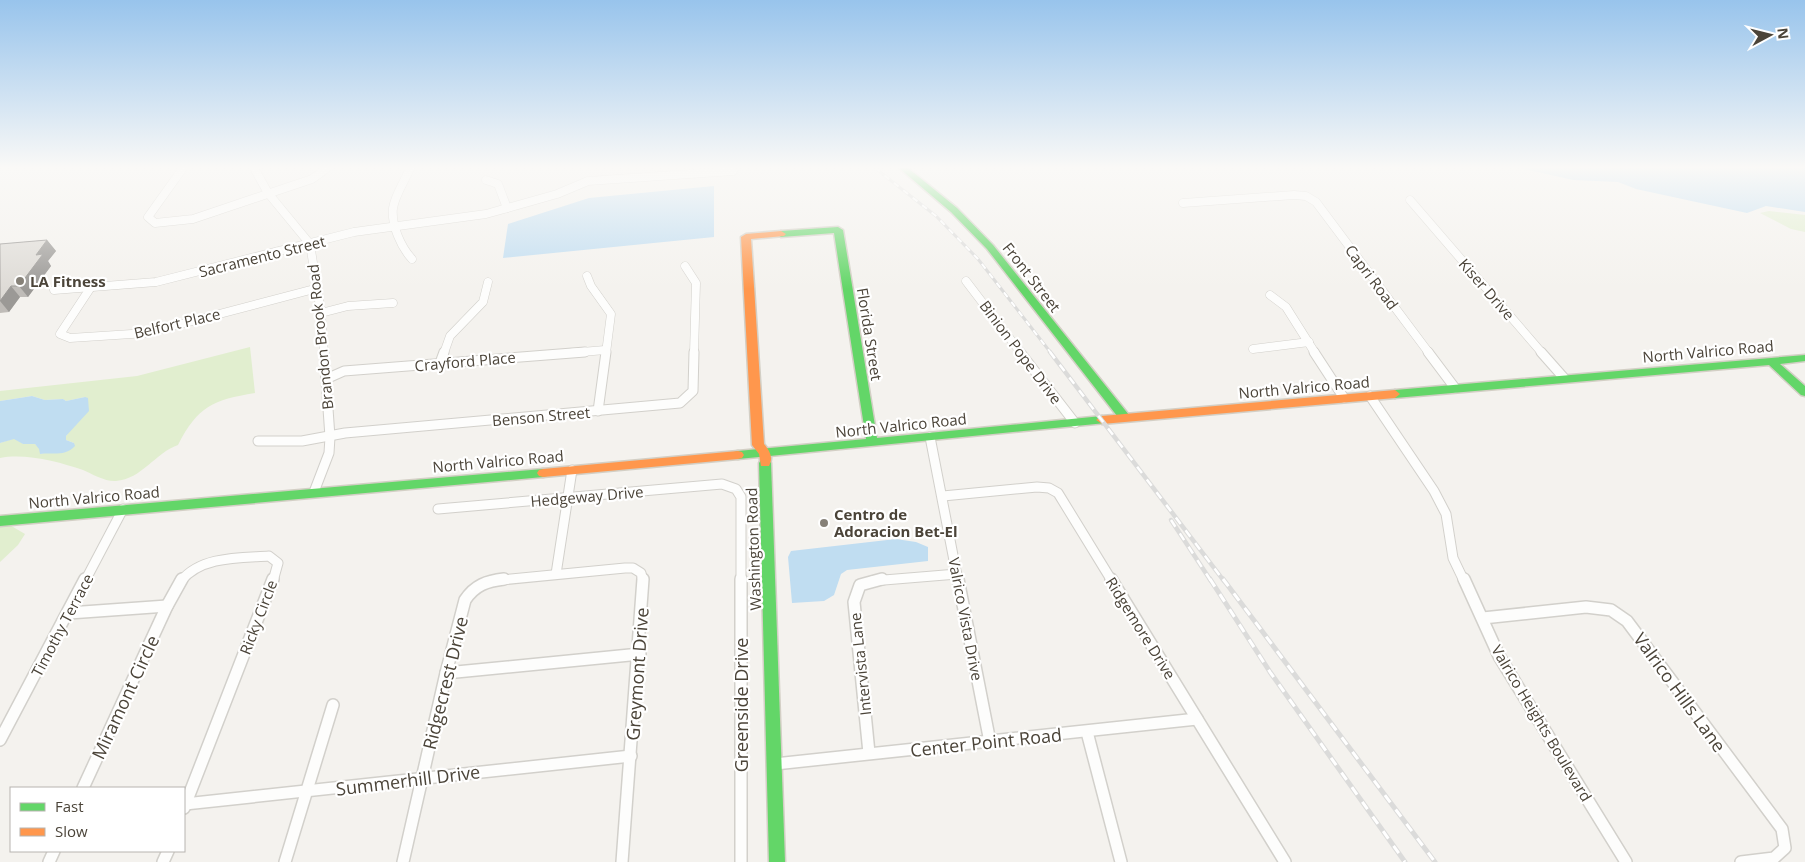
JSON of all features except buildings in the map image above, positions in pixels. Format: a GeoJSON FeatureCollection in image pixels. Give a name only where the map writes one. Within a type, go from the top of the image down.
{"type":"FeatureCollection","features":[{"type":"Feature","properties":{"kind":"street"},"geometry":{"type":"LineString","coordinates":[[154,208],[148,217],[155,223],[193,219],[224,208]]}},
{"type":"Feature","properties":{"kind":"street","name":"Brandon Brook Road"},"geometry":{"type":"LineString","coordinates":[[281,208],[310,244],[321,313],[330,437],[329,453],[314,492]]}},
{"type":"Feature","properties":{"kind":"street"},"geometry":{"type":"LineString","coordinates":[[393,208],[396,228],[405,253],[412,259]]}},
{"type":"Feature","properties":{"kind":"street","name":"Sacramento Street"},"geometry":{"type":"LineString","coordinates":[[54,290],[156,282],[354,232],[396,228],[448,218],[486,214],[507,208]]}},
{"type":"Feature","properties":{"kind":"street","name":"Front Street"},"geometry":{"type":"LineString","coordinates":[[952,208],[990,247],[1125,418]]}},
{"type":"Feature","properties":{"kind":"street","name":"Capri Road"},"geometry":{"type":"LineString","coordinates":[[1321,208],[1455,388]]}},
{"type":"Feature","properties":{"kind":"street","name":"Kiser Drive"},"geometry":{"type":"LineString","coordinates":[[1417,208],[1564,378]]}},
{"type":"Feature","properties":{"kind":"street","name":"Washington Road"},"geometry":{"type":"LineString","coordinates":[[777,862],[765,453],[758,446],[746,237],[838,230]]}},
{"type":"Feature","properties":{"kind":"street","name":"Florida Street"},"geometry":{"type":"LineString","coordinates":[[838,230],[872,443]]}},
{"type":"Feature","properties":{"kind":"street","name":"Benson Street"},"geometry":{"type":"LineString","coordinates":[[258,441],[279,443],[330,437],[346,433],[680,403],[693,391],[696,283],[686,266]]}},
{"type":"Feature","properties":{"kind":"street"},"geometry":{"type":"LineString","coordinates":[[587,276],[591,286],[611,314],[598,411]]}},
{"type":"Feature","properties":{"kind":"street","name":"Binion Pope Drive"},"geometry":{"type":"LineString","coordinates":[[966,281],[1075,423]]}},
{"type":"Feature","properties":{"kind":"street"},"geometry":{"type":"LineString","coordinates":[[440,363],[450,336],[483,302],[488,282]]}},
{"type":"Feature","properties":{"kind":"street","name":"Belfort Place"},"geometry":{"type":"LineString","coordinates":[[91,287],[60,334],[70,338],[147,333],[318,288]]}},
{"type":"Feature","properties":{"kind":"street"},"geometry":{"type":"LineString","coordinates":[[1270,295],[1286,307],[1344,398]]}},
{"type":"Feature","properties":{"kind":"street"},"geometry":{"type":"LineString","coordinates":[[321,313],[348,306],[393,303]]}},
{"type":"Feature","properties":{"kind":"street"},"geometry":{"type":"LineString","coordinates":[[1253,349],[1309,342]]}},
{"type":"Feature","properties":{"kind":"street","name":"Crayford Place"},"geometry":{"type":"LineString","coordinates":[[326,379],[344,371],[605,350]]}},
{"type":"Feature","properties":{"kind":"street","name":"North Valrico Road"},"geometry":{"type":"LineString","coordinates":[[0,521],[930,438],[1125,418],[1564,378],[1805,358]]}},
{"type":"Feature","properties":{"kind":"street"},"geometry":{"type":"LineString","coordinates":[[1771,360],[1805,392]]}},
{"type":"Feature","properties":{"kind":"street","name":"Valrico Heights Boulevard"},"geometry":{"type":"LineString","coordinates":[[1370,396],[1434,491],[1446,514],[1453,558],[1483,618],[1499,656],[1626,862]]}},
{"type":"Feature","properties":{"kind":"street","name":"Valrico Vista Drive"},"geometry":{"type":"LineString","coordinates":[[930,438],[990,742]]}},
{"type":"Feature","properties":{"kind":"street"},"geometry":{"type":"LineString","coordinates":[[556,574],[572,470]]}},
{"type":"Feature","properties":{"kind":"street","name":"Hedgeway Drive"},"geometry":{"type":"LineString","coordinates":[[438,509],[722,484],[736,488]]}},
{"type":"Feature","properties":{"kind":"street","name":"Ridgemore Drive"},"geometry":{"type":"LineString","coordinates":[[942,496],[1037,487],[1048,488],[1058,493],[1285,862]]}},
{"type":"Feature","properties":{"kind":"street","name":"Greenside Drive"},"geometry":{"type":"LineString","coordinates":[[736,488],[741,497],[741,862]]}},
{"type":"Feature","properties":{"kind":"street","name":"Timothy Terrace"},"geometry":{"type":"LineString","coordinates":[[0,740],[123,510]]}},
{"type":"Feature","properties":{"kind":"street","name":"Ricky Circle"},"geometry":{"type":"LineString","coordinates":[[168,606],[183,579],[194,569],[208,563],[269,556],[278,563],[185,803]]}},
{"type":"Feature","properties":{"kind":"street","name":"Greymont Drive"},"geometry":{"type":"LineString","coordinates":[[556,574],[633,568],[641,573],[644,583],[640,654],[622,862]]}},
{"type":"Feature","properties":{"kind":"street","name":"Ridgecrest Drive"},"geometry":{"type":"LineString","coordinates":[[403,862],[446,673],[465,600],[472,590],[488,581],[556,574]]}},
{"type":"Feature","properties":{"kind":"street","name":"Intervista Lane"},"geometry":{"type":"LineString","coordinates":[[869,753],[854,602],[860,585],[874,580],[957,574]]}},
{"type":"Feature","properties":{"kind":"street"},"geometry":{"type":"LineString","coordinates":[[69,613],[168,606]]}},
{"type":"Feature","properties":{"kind":"street","name":"Miramont Circle"},"geometry":{"type":"LineString","coordinates":[[83,787],[168,606]]}},
{"type":"Feature","properties":{"kind":"street","name":"Valrico Hills Lane"},"geometry":{"type":"LineString","coordinates":[[1483,618],[1589,607],[1611,610],[1624,619],[1635,630],[1782,829],[1785,848],[1774,858],[1741,862]]}},
{"type":"Feature","properties":{"kind":"street"},"geometry":{"type":"LineString","coordinates":[[446,673],[640,654]]}},
{"type":"Feature","properties":{"kind":"street"},"geometry":{"type":"LineString","coordinates":[[285,862],[333,705]]}},
{"type":"Feature","properties":{"kind":"street","name":"Center Point Road"},"geometry":{"type":"LineString","coordinates":[[775,764],[1197,719]]}},
{"type":"Feature","properties":{"kind":"street"},"geometry":{"type":"LineString","coordinates":[[1086,732],[1121,862]]}},
{"type":"Feature","properties":{"kind":"street","name":"Summerhill Drive"},"geometry":{"type":"LineString","coordinates":[[185,806],[631,756]]}},
{"type":"Feature","properties":{"kind":"green space"},"geometry":{"type":"Polygon","coordinates":[[[1769,211],[1805,215],[1805,232],[1791,229],[1760,213],[1769,211]]]}},
{"type":"Feature","properties":{"kind":"green space"},"geometry":{"type":"Polygon","coordinates":[[[250,347],[255,393],[217,402],[208,407],[193,421],[178,445],[162,454],[133,476],[112,481],[53,461],[31,457],[0,458],[0,443],[15,438],[23,444],[35,444],[40,449],[40,454],[74,446],[74,443],[66,440],[66,436],[72,428],[85,397],[66,401],[63,399],[45,400],[32,396],[0,401],[0,391],[137,376],[250,347]]]}},
{"type":"Feature","properties":{"kind":"green space"},"geometry":{"type":"Polygon","coordinates":[[[8,524],[25,534],[18,545],[0,562],[0,525],[8,524]]]}},
{"type":"Feature","properties":{"kind":"water"},"geometry":{"type":"Polygon","coordinates":[[[557,208],[714,208],[714,237],[503,258],[508,224],[557,208]]]}},
{"type":"Feature","properties":{"kind":"water"},"geometry":{"type":"Polygon","coordinates":[[[1725,208],[1760,208],[1747,213],[1725,208]]]}},
{"type":"Feature","properties":{"kind":"water"},"geometry":{"type":"Polygon","coordinates":[[[1780,208],[1805,208],[1805,212],[1780,208]]]}},
{"type":"Feature","properties":{"kind":"water"},"geometry":{"type":"Polygon","coordinates":[[[32,396],[45,400],[63,399],[66,401],[88,398],[89,411],[66,436],[66,440],[74,443],[75,446],[67,452],[40,454],[35,444],[23,444],[14,439],[0,443],[0,401],[32,396]]]}},
{"type":"Feature","properties":{"kind":"water"},"geometry":{"type":"Polygon","coordinates":[[[896,539],[916,542],[928,547],[928,561],[847,570],[841,574],[834,595],[824,601],[792,603],[788,557],[791,551],[896,539]]]}},
{"type":"Feature","properties":{"kind":"railway"},"geometry":{"type":"LineString","coordinates":[[926,208],[978,259],[1051,353]]}},
{"type":"Feature","properties":{"kind":"railway"},"geometry":{"type":"LineString","coordinates":[[1050,352],[1224,581]]}},
{"type":"Feature","properties":{"kind":"railway"},"geometry":{"type":"LineString","coordinates":[[1171,520],[1211,581]]}},
{"type":"Feature","properties":{"kind":"railway"},"geometry":{"type":"LineString","coordinates":[[1210,579],[1270,672],[1405,862]]}},
{"type":"Feature","properties":{"kind":"railway"},"geometry":{"type":"LineString","coordinates":[[1223,579],[1435,862]]}},
{"type":"Feature","properties":{"kind":"traffic: fast"},"geometry":{"type":"LineString","coordinates":[[952,208],[990,247],[1125,418]]}},
{"type":"Feature","properties":{"kind":"traffic: fast"},"geometry":{"type":"LineString","coordinates":[[781,234],[838,230],[872,443]]}},
{"type":"Feature","properties":{"kind":"traffic: fast"},"geometry":{"type":"LineString","coordinates":[[1395,394],[1805,358]]}},
{"type":"Feature","properties":{"kind":"traffic: fast"},"geometry":{"type":"LineString","coordinates":[[1771,361],[1805,392]]}},
{"type":"Feature","properties":{"kind":"traffic: fast"},"geometry":{"type":"LineString","coordinates":[[738,455],[1102,420]]}},
{"type":"Feature","properties":{"kind":"traffic: fast"},"geometry":{"type":"LineString","coordinates":[[765,463],[777,862]]}},
{"type":"Feature","properties":{"kind":"traffic: fast"},"geometry":{"type":"LineString","coordinates":[[0,521],[543,473]]}},
{"type":"Feature","properties":{"kind":"traffic: slow"},"geometry":{"type":"LineString","coordinates":[[765,463],[765,453],[758,445],[746,237],[781,234]]}},
{"type":"Feature","properties":{"kind":"traffic: slow"},"geometry":{"type":"LineString","coordinates":[[1102,420],[1395,394]]}},
{"type":"Feature","properties":{"kind":"traffic: slow"},"geometry":{"type":"LineString","coordinates":[[543,473],[738,455]]}},
{"type":"Feature","properties":{"kind":"place","name":"LA Fitness"},"geometry":{"type":"Point","coordinates":[20,281]}},
{"type":"Feature","properties":{"kind":"place","name":"Centro de Adoracion Bet-El"},"geometry":{"type":"Point","coordinates":[824,523]}}]}
